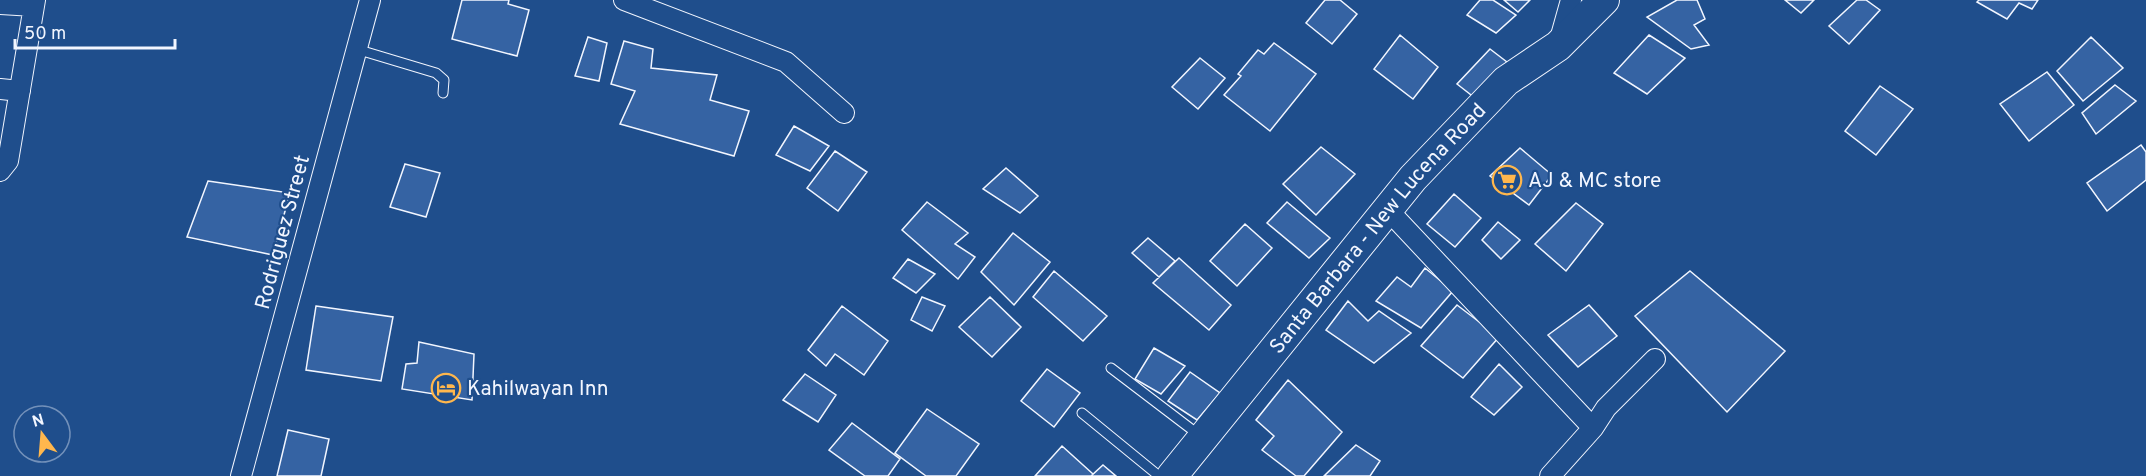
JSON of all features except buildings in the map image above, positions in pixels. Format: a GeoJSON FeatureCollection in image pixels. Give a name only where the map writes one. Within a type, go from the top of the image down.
{"type":"FeatureCollection","features":[{"type":"Feature","properties":{"kind":"main road","name":"Santa Barbara - New Lucena Road"},"geometry":{"type":"LineString","coordinates":[[1172,476],[1413,178],[1506,81],[1558,46],[1604,0]]}},
{"type":"Feature","properties":{"kind":"street","name":"Rodriguez Street"},"geometry":{"type":"LineString","coordinates":[[241,476],[370,0]]}},
{"type":"Feature","properties":{"kind":"street"},"geometry":{"type":"LineString","coordinates":[[624,0],[786,62],[844,113]]}},
{"type":"Feature","properties":{"kind":"street"},"geometry":{"type":"LineString","coordinates":[[1558,46],[1570,0]]}},
{"type":"Feature","properties":{"kind":"street"},"geometry":{"type":"LineString","coordinates":[[0,4],[35,3],[8,161],[0,171]]}},
{"type":"Feature","properties":{"kind":"street"},"geometry":{"type":"LineString","coordinates":[[0,89],[20,91]]}},
{"type":"Feature","properties":{"kind":"street"},"geometry":{"type":"LineString","coordinates":[[1387,208],[1593,428]]}},
{"type":"Feature","properties":{"kind":"street"},"geometry":{"type":"LineString","coordinates":[[1550,476],[1593,428],[1606,408],[1655,359]]}},
{"type":"Feature","properties":{"kind":"lane"},"geometry":{"type":"LineString","coordinates":[[356,49],[436,73],[444,80],[443,93]]}},
{"type":"Feature","properties":{"kind":"lane"},"geometry":{"type":"LineString","coordinates":[[1111,368],[1203,438]]}},
{"type":"Feature","properties":{"kind":"lane"},"geometry":{"type":"LineString","coordinates":[[1082,413],[1159,476]]}},
{"type":"Feature","properties":{"kind":"place","name":"AJ & MC store"},"geometry":{"type":"Point","coordinates":[1507,180]}},
{"type":"Feature","properties":{"kind":"place","name":"Kahilwayan Inn"},"geometry":{"type":"Point","coordinates":[446,388]}}]}
